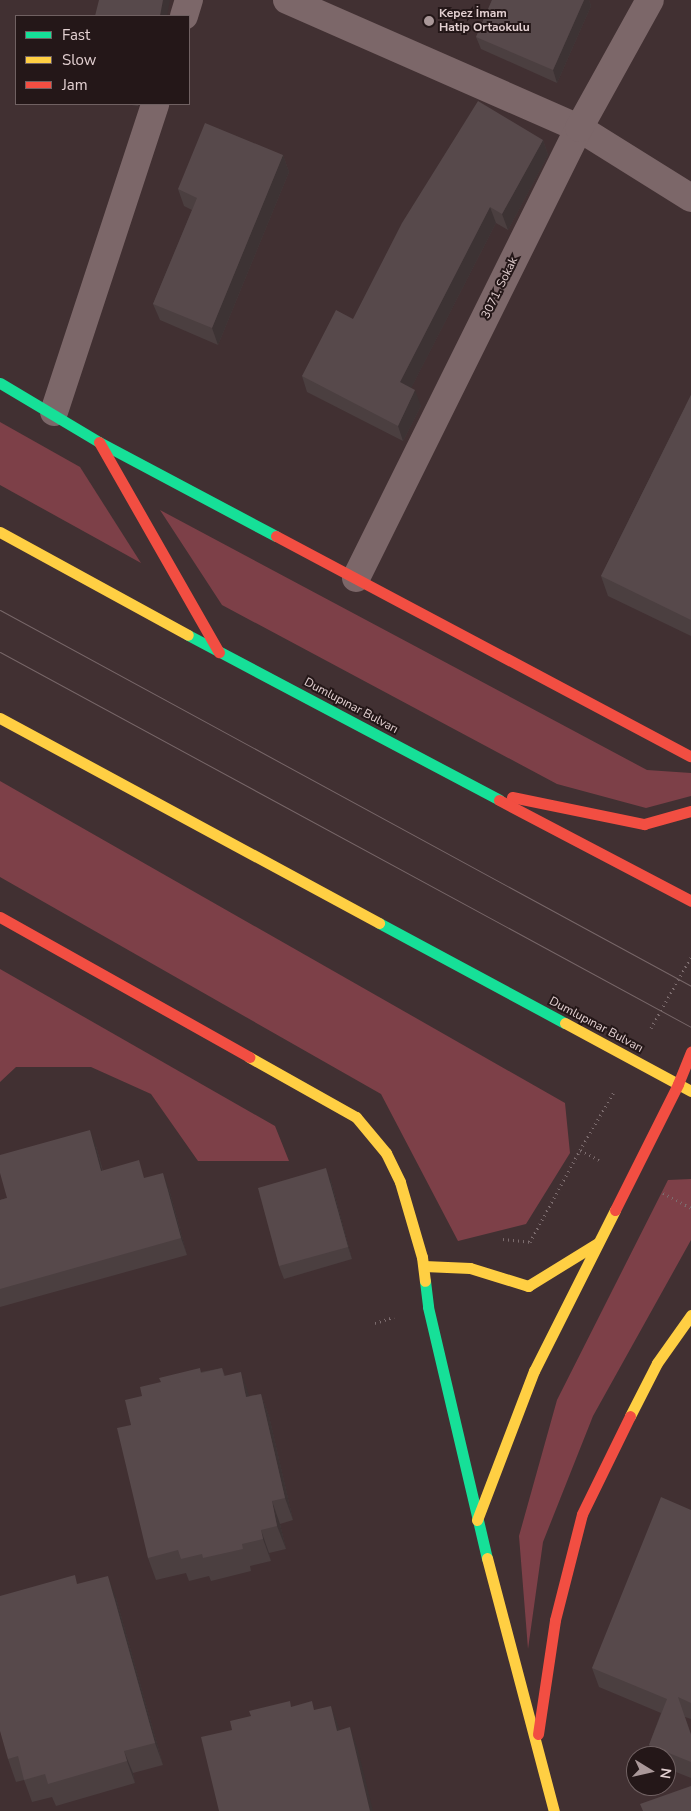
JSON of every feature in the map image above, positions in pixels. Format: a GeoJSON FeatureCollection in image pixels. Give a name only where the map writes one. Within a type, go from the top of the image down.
{"type":"FeatureCollection","features":[{"type":"Feature","properties":{"kind":"main road"},"geometry":{"type":"LineString","coordinates":[[0,383],[54,412],[99,442],[690,756]]}},
{"type":"Feature","properties":{"kind":"main road"},"geometry":{"type":"LineString","coordinates":[[99,442],[219,652]]}},
{"type":"Feature","properties":{"kind":"main road","name":"Dumlupınar Bulvarı"},"geometry":{"type":"LineString","coordinates":[[0,532],[219,652],[691,901]]}},
{"type":"Feature","properties":{"kind":"main road","name":"Dumlupınar Bulvarı"},"geometry":{"type":"LineString","coordinates":[[0,718],[691,1091]]}},
{"type":"Feature","properties":{"kind":"main road"},"geometry":{"type":"LineString","coordinates":[[483,792],[644,824],[691,811]]}},
{"type":"Feature","properties":{"kind":"main road"},"geometry":{"type":"LineString","coordinates":[[0,917],[356,1117],[386,1153],[400,1182],[424,1266],[428,1307],[477,1520],[554,1811]]}},
{"type":"Feature","properties":{"kind":"main road"},"geometry":{"type":"LineString","coordinates":[[477,1520],[534,1371],[678,1084],[691,1051]]}},
{"type":"Feature","properties":{"kind":"main road"},"geometry":{"type":"LineString","coordinates":[[424,1266],[470,1268],[528,1286],[598,1243]]}},
{"type":"Feature","properties":{"kind":"main road"},"geometry":{"type":"LineString","coordinates":[[537,1746],[554,1620],[582,1514],[657,1363],[691,1314]]}},
{"type":"Feature","properties":{"kind":"street"},"geometry":{"type":"LineString","coordinates":[[184,15],[189,0]]}},
{"type":"Feature","properties":{"kind":"street"},"geometry":{"type":"LineString","coordinates":[[287,0],[579,128],[691,198]]}},
{"type":"Feature","properties":{"kind":"street","name":"3071. Sokak"},"geometry":{"type":"LineString","coordinates":[[356,578],[579,128],[650,0]]}},
{"type":"Feature","properties":{"kind":"street"},"geometry":{"type":"LineString","coordinates":[[54,412],[155,105]]}},
{"type":"Feature","properties":{"kind":"shaded area"},"geometry":{"type":"Polygon","coordinates":[[[0,422],[80,467],[141,563],[0,485],[0,422]]]}},
{"type":"Feature","properties":{"kind":"shaded area"},"geometry":{"type":"Polygon","coordinates":[[[160,510],[647,770],[691,773],[691,796],[646,808],[557,784],[222,605],[160,510]]]}},
{"type":"Feature","properties":{"kind":"shaded area"},"geometry":{"type":"Polygon","coordinates":[[[0,781],[565,1103],[570,1153],[526,1224],[458,1241],[381,1094],[0,877],[0,781]]]}},
{"type":"Feature","properties":{"kind":"shaded area"},"geometry":{"type":"Polygon","coordinates":[[[0,969],[275,1126],[289,1161],[198,1161],[151,1094],[91,1067],[16,1067],[0,1082],[0,969]]]}},
{"type":"Feature","properties":{"kind":"shaded area"},"geometry":{"type":"Polygon","coordinates":[[[691,1179],[691,1240],[593,1416],[543,1542],[528,1649],[519,1536],[557,1400],[668,1180],[691,1179]]]}},
{"type":"Feature","properties":{"kind":"building"},"geometry":{"type":"Polygon","coordinates":[[[99,0],[163,0],[160,15],[95,15],[99,0]]]}},
{"type":"Feature","properties":{"kind":"building"},"geometry":{"type":"Polygon","coordinates":[[[492,0],[584,0],[553,70],[476,37],[492,0]]]}},
{"type":"Feature","properties":{"kind":"building"},"geometry":{"type":"Polygon","coordinates":[[[478,101],[543,140],[502,214],[490,207],[400,382],[415,390],[398,426],[302,376],[336,310],[353,319],[402,223],[478,101]]]}},
{"type":"Feature","properties":{"kind":"building"},"geometry":{"type":"Polygon","coordinates":[[[205,123],[283,155],[212,328],[153,304],[197,198],[178,189],[205,123]]]}},
{"type":"Feature","properties":{"kind":"building"},"geometry":{"type":"Polygon","coordinates":[[[691,395],[691,620],[601,576],[691,395]]]}},
{"type":"Feature","properties":{"kind":"building"},"geometry":{"type":"Polygon","coordinates":[[[90,1130],[101,1171],[139,1160],[144,1178],[163,1173],[181,1238],[0,1289],[0,1200],[7,1198],[0,1173],[0,1155],[90,1130]]]}},
{"type":"Feature","properties":{"kind":"building"},"geometry":{"type":"Polygon","coordinates":[[[326,1168],[348,1247],[279,1266],[258,1188],[326,1168]]]}},
{"type":"Feature","properties":{"kind":"building"},"geometry":{"type":"Polygon","coordinates":[[[200,1368],[201,1373],[222,1368],[224,1376],[241,1372],[246,1397],[261,1394],[285,1498],[272,1501],[277,1526],[261,1530],[263,1539],[242,1544],[243,1549],[203,1558],[202,1554],[181,1559],[178,1550],[148,1558],[117,1428],[131,1425],[125,1400],[142,1396],[140,1387],[161,1382],[159,1378],[200,1368]]]}},
{"type":"Feature","properties":{"kind":"building"},"geometry":{"type":"Polygon","coordinates":[[[661,1497],[691,1510],[691,1703],[678,1697],[691,1735],[691,1762],[676,1756],[676,1746],[649,1745],[667,1699],[592,1668],[661,1497]]]}},
{"type":"Feature","properties":{"kind":"building"},"geometry":{"type":"Polygon","coordinates":[[[75,1575],[77,1584],[108,1576],[155,1743],[124,1751],[127,1761],[48,1784],[45,1774],[24,1780],[18,1756],[8,1759],[0,1731],[0,1596],[75,1575]]]}},
{"type":"Feature","properties":{"kind":"building"},"geometry":{"type":"Polygon","coordinates":[[[290,1701],[291,1707],[312,1701],[314,1710],[331,1706],[337,1731],[350,1727],[370,1811],[219,1811],[201,1737],[232,1730],[230,1721],[251,1716],[249,1711],[290,1701]]]}},
{"type":"Feature","properties":{"kind":"building"},"geometry":{"type":"Polygon","coordinates":[[[691,1786],[691,1811],[643,1811],[640,1804],[663,1796],[676,1796],[676,1791],[691,1786]]]}},
{"type":"Feature","properties":{"kind":"tram line"},"geometry":{"type":"LineString","coordinates":[[0,610],[691,986]]}},
{"type":"Feature","properties":{"kind":"tram line"},"geometry":{"type":"LineString","coordinates":[[0,652],[691,1027]]}},
{"type":"Feature","properties":{"kind":"traffic: fast"},"geometry":{"type":"LineString","coordinates":[[0,383],[99,442],[276,536]]}},
{"type":"Feature","properties":{"kind":"traffic: fast"},"geometry":{"type":"LineString","coordinates":[[188,635],[499,800]]}},
{"type":"Feature","properties":{"kind":"traffic: fast"},"geometry":{"type":"LineString","coordinates":[[379,923],[565,1023]]}},
{"type":"Feature","properties":{"kind":"traffic: fast"},"geometry":{"type":"LineString","coordinates":[[425,1281],[428,1307],[487,1558]]}},
{"type":"Feature","properties":{"kind":"traffic: slow"},"geometry":{"type":"LineString","coordinates":[[0,532],[188,635]]}},
{"type":"Feature","properties":{"kind":"traffic: slow"},"geometry":{"type":"LineString","coordinates":[[0,718],[379,923]]}},
{"type":"Feature","properties":{"kind":"traffic: slow"},"geometry":{"type":"LineString","coordinates":[[565,1023],[691,1091]]}},
{"type":"Feature","properties":{"kind":"traffic: slow"},"geometry":{"type":"LineString","coordinates":[[249,1057],[356,1117],[386,1153],[400,1182],[422,1257],[425,1281]]}},
{"type":"Feature","properties":{"kind":"traffic: slow"},"geometry":{"type":"LineString","coordinates":[[477,1520],[534,1371],[615,1210]]}},
{"type":"Feature","properties":{"kind":"traffic: slow"},"geometry":{"type":"LineString","coordinates":[[424,1266],[470,1268],[528,1286],[598,1243]]}},
{"type":"Feature","properties":{"kind":"traffic: slow"},"geometry":{"type":"LineString","coordinates":[[630,1416],[657,1363],[691,1315]]}},
{"type":"Feature","properties":{"kind":"traffic: slow"},"geometry":{"type":"LineString","coordinates":[[487,1558],[554,1811]]}},
{"type":"Feature","properties":{"kind":"traffic: jam"},"geometry":{"type":"LineString","coordinates":[[99,442],[219,652]]}},
{"type":"Feature","properties":{"kind":"traffic: jam"},"geometry":{"type":"LineString","coordinates":[[276,536],[690,756]]}},
{"type":"Feature","properties":{"kind":"traffic: jam"},"geometry":{"type":"LineString","coordinates":[[512,797],[644,824],[691,811]]}},
{"type":"Feature","properties":{"kind":"traffic: jam"},"geometry":{"type":"LineString","coordinates":[[499,800],[691,901]]}},
{"type":"Feature","properties":{"kind":"traffic: jam"},"geometry":{"type":"LineString","coordinates":[[0,917],[249,1057]]}},
{"type":"Feature","properties":{"kind":"traffic: jam"},"geometry":{"type":"LineString","coordinates":[[678,1084],[691,1051]]}},
{"type":"Feature","properties":{"kind":"traffic: jam"},"geometry":{"type":"LineString","coordinates":[[615,1210],[678,1084]]}},
{"type":"Feature","properties":{"kind":"traffic: jam"},"geometry":{"type":"LineString","coordinates":[[538,1734],[555,1620],[582,1514],[630,1416]]}},
{"type":"Feature","properties":{"kind":"place","name":"Kepez İmam Hatip Ortaokulu"},"geometry":{"type":"Point","coordinates":[429,21]}}]}
